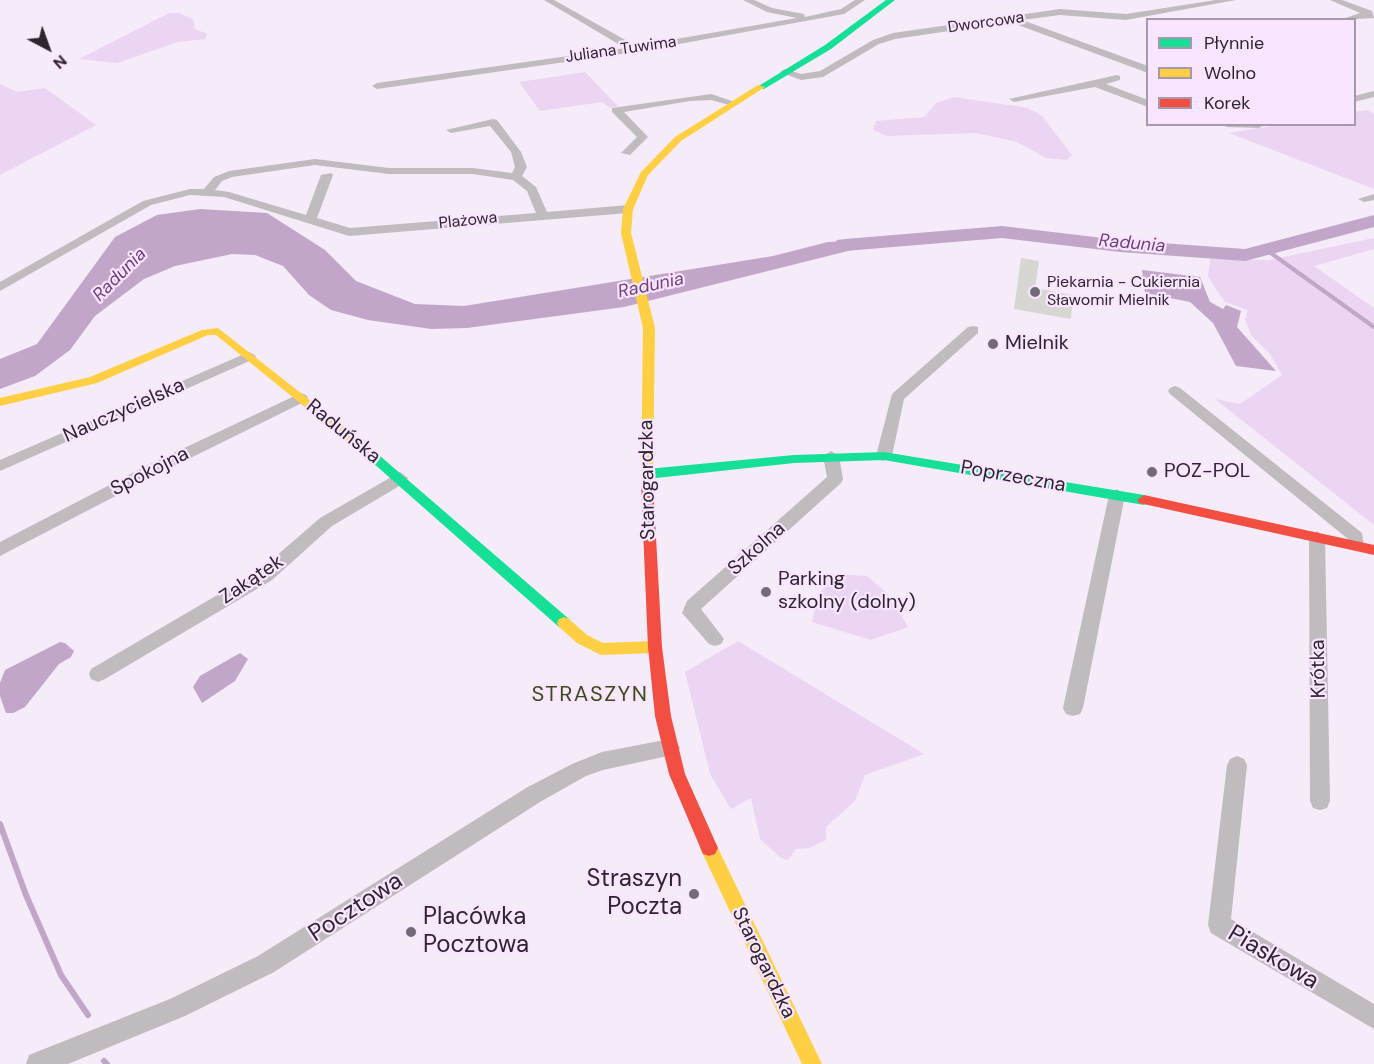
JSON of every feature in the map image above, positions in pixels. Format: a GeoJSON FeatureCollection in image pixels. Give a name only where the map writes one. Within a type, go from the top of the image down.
{"type":"FeatureCollection","features":[{"type":"Feature","properties":{"kind":"main road","name":"Starogardzka"},"geometry":{"type":"LineString","coordinates":[[812,1064],[691,810],[670,748],[655,647],[647,474],[650,340],[626,233],[628,209],[644,174],[662,153],[688,132],[733,103],[828,47],[891,0]]}},
{"type":"Feature","properties":{"kind":"main road","name":"Raduńska"},"geometry":{"type":"LineString","coordinates":[[0,402],[93,380],[206,332],[218,332],[400,478],[582,639],[601,649],[655,647]]}},
{"type":"Feature","properties":{"kind":"main road","name":"Poprzeczna"},"geometry":{"type":"LineString","coordinates":[[647,474],[831,456],[884,456],[931,462],[1117,495],[1374,550]]}},
{"type":"Feature","properties":{"kind":"street"},"geometry":{"type":"LineString","coordinates":[[548,0],[635,49]]}},
{"type":"Feature","properties":{"kind":"street"},"geometry":{"type":"LineString","coordinates":[[747,0],[770,10],[807,19]]}},
{"type":"Feature","properties":{"kind":"street","name":"Juliana Tuwima"},"geometry":{"type":"LineString","coordinates":[[377,86],[635,49],[807,19],[844,10],[861,0]]}},
{"type":"Feature","properties":{"kind":"street","name":"Dworcowa"},"geometry":{"type":"LineString","coordinates":[[786,72],[810,78],[823,74],[884,38],[1060,12],[1111,18],[1157,13],[1232,0]]}},
{"type":"Feature","properties":{"kind":"street"},"geometry":{"type":"LineString","coordinates":[[1334,0],[1372,14]]}},
{"type":"Feature","properties":{"kind":"street"},"geometry":{"type":"LineString","coordinates":[[1157,13],[1165,18]]}},
{"type":"Feature","properties":{"kind":"street"},"geometry":{"type":"LineString","coordinates":[[1353,18],[1372,14]]}},
{"type":"Feature","properties":{"kind":"street"},"geometry":{"type":"LineString","coordinates":[[1012,19],[1146,69]]}},
{"type":"Feature","properties":{"kind":"street"},"geometry":{"type":"LineString","coordinates":[[1014,99],[1096,84],[1146,71]]}},
{"type":"Feature","properties":{"kind":"street"},"geometry":{"type":"LineString","coordinates":[[1117,78],[1120,82],[1146,92]]}},
{"type":"Feature","properties":{"kind":"street"},"geometry":{"type":"LineString","coordinates":[[1096,84],[1146,103]]}},
{"type":"Feature","properties":{"kind":"street"},"geometry":{"type":"LineString","coordinates":[[1356,98],[1374,94]]}},
{"type":"Feature","properties":{"kind":"street"},"geometry":{"type":"LineString","coordinates":[[626,153],[643,137],[616,110],[690,98],[711,97],[733,103]]}},
{"type":"Feature","properties":{"kind":"street"},"geometry":{"type":"LineString","coordinates":[[451,130],[493,122],[516,152],[521,167],[516,177]]}},
{"type":"Feature","properties":{"kind":"street"},"geometry":{"type":"LineString","coordinates":[[208,192],[218,179],[229,174],[315,162],[389,171],[473,171],[516,177],[532,189],[542,214]]}},
{"type":"Feature","properties":{"kind":"street"},"geometry":{"type":"LineString","coordinates":[[310,219],[327,175]]}},
{"type":"Feature","properties":{"kind":"street","name":"Plażowa"},"geometry":{"type":"LineString","coordinates":[[0,287],[134,209],[165,196],[208,192],[350,232],[542,214],[628,209]]}},
{"type":"Feature","properties":{"kind":"street"},"geometry":{"type":"LineString","coordinates":[[884,456],[897,397],[973,330]]}},
{"type":"Feature","properties":{"kind":"street","name":"Nauczycielska"},"geometry":{"type":"LineString","coordinates":[[0,466],[249,356]]}},
{"type":"Feature","properties":{"kind":"street"},"geometry":{"type":"LineString","coordinates":[[1175,391],[1233,435],[1356,537],[1356,546]]}},
{"type":"Feature","properties":{"kind":"street","name":"Spokojna"},"geometry":{"type":"LineString","coordinates":[[0,550],[152,470],[301,398]]}},
{"type":"Feature","properties":{"kind":"street","name":"Szkolna"},"geometry":{"type":"LineString","coordinates":[[715,639],[691,614],[693,606],[835,479],[831,456]]}},
{"type":"Feature","properties":{"kind":"street","name":"Zakątek"},"geometry":{"type":"LineString","coordinates":[[98,674],[266,575],[326,522],[400,478]]}},
{"type":"Feature","properties":{"kind":"street"},"geometry":{"type":"LineString","coordinates":[[1073,708],[1117,495]]}},
{"type":"Feature","properties":{"kind":"street","name":"Krótka"},"geometry":{"type":"LineString","coordinates":[[1317,537],[1320,801]]}},
{"type":"Feature","properties":{"kind":"street","name":"Pocztowa"},"geometry":{"type":"LineString","coordinates":[[40,1064],[177,1008],[266,964],[533,795],[579,770],[602,761],[670,748]]}},
{"type":"Feature","properties":{"kind":"street","name":"Piaskowa"},"geometry":{"type":"LineString","coordinates":[[1237,765],[1219,926],[1374,1017]]}},
{"type":"Feature","properties":{"kind":"shaded area"},"geometry":{"type":"Polygon","coordinates":[[[169,13],[179,13],[193,19],[195,29],[207,34],[205,39],[178,42],[117,63],[79,59],[169,13]]]}},
{"type":"Feature","properties":{"kind":"shaded area"},"geometry":{"type":"Polygon","coordinates":[[[585,72],[618,106],[610,108],[602,102],[540,111],[519,82],[585,72]]]}},
{"type":"Feature","properties":{"kind":"shaded area"},"geometry":{"type":"Polygon","coordinates":[[[0,84],[17,92],[45,88],[96,125],[0,175],[0,84]]]}},
{"type":"Feature","properties":{"kind":"shaded area"},"geometry":{"type":"Polygon","coordinates":[[[954,97],[1028,108],[1042,116],[1072,155],[1067,160],[1046,158],[1017,142],[976,133],[887,136],[873,130],[876,121],[924,117],[936,103],[954,97]]]}},
{"type":"Feature","properties":{"kind":"shaded area"},"geometry":{"type":"Polygon","coordinates":[[[1367,110],[1374,114],[1374,189],[1229,133],[1272,126],[1356,126],[1356,112],[1367,110]]]}},
{"type":"Feature","properties":{"kind":"shaded area"},"geometry":{"type":"Polygon","coordinates":[[[1374,238],[1374,249],[1314,266],[1374,308],[1374,525],[1215,399],[1240,404],[1282,375],[1270,354],[1251,335],[1245,319],[1248,310],[1225,302],[1208,277],[1210,259],[1269,260],[1374,238]]]}},
{"type":"Feature","properties":{"kind":"shaded area"},"geometry":{"type":"Polygon","coordinates":[[[838,574],[867,576],[891,597],[908,627],[871,640],[812,622],[818,594],[838,574]]]}},
{"type":"Feature","properties":{"kind":"shaded area"},"geometry":{"type":"Polygon","coordinates":[[[738,641],[924,754],[865,775],[855,801],[826,827],[826,840],[809,848],[796,849],[788,860],[781,858],[760,839],[751,798],[731,809],[710,774],[685,672],[738,641]]]}},
{"type":"Feature","properties":{"kind":"water"},"geometry":{"type":"Polygon","coordinates":[[[200,209],[267,213],[325,250],[356,281],[415,304],[464,306],[773,256],[828,242],[900,238],[624,307],[467,328],[431,329],[368,320],[331,310],[309,295],[283,266],[255,255],[232,254],[175,266],[144,279],[95,316],[70,350],[35,376],[0,389],[0,359],[37,344],[115,237],[157,215],[200,209]]]}},
{"type":"Feature","properties":{"kind":"water"},"geometry":{"type":"Polygon","coordinates":[[[1142,270],[1200,277],[1210,302],[1223,309],[1226,305],[1241,311],[1237,327],[1276,371],[1236,366],[1213,323],[1190,302],[1145,293],[1142,270]]]}},
{"type":"Feature","properties":{"kind":"water"},"geometry":{"type":"Polygon","coordinates":[[[60,642],[65,643],[74,651],[71,657],[59,664],[25,707],[13,713],[6,713],[0,696],[0,683],[5,670],[60,642]]]}},
{"type":"Feature","properties":{"kind":"water"},"geometry":{"type":"Polygon","coordinates":[[[240,653],[248,659],[235,681],[202,703],[193,687],[200,676],[240,653]]]}},
{"type":"Feature","properties":{"kind":"building","name":"Piekarnia - Cukiernia Sławomir Mielnik"},"geometry":{"type":"Polygon","coordinates":[[[1021,258],[1039,261],[1035,288],[1073,295],[1071,319],[1014,309],[1021,258]]]}},
{"type":"Feature","properties":{"kind":"waterway","name":"Radunia"},"geometry":{"type":"LineString","coordinates":[[845,245],[1002,232],[1120,246],[1245,255],[1374,221]]}},
{"type":"Feature","properties":{"kind":"waterway"},"geometry":{"type":"LineString","coordinates":[[1268,251],[1374,327]]}},
{"type":"Feature","properties":{"kind":"waterway"},"geometry":{"type":"LineString","coordinates":[[0,824],[26,895],[61,975],[88,1015]]}},
{"type":"Feature","properties":{"kind":"waterway"},"geometry":{"type":"LineString","coordinates":[[104,1061],[107,1064]]}},
{"type":"Feature","properties":{"kind":"traffic: fast"},"geometry":{"type":"LineString","coordinates":[[761,87],[828,47],[891,0]]}},
{"type":"Feature","properties":{"kind":"traffic: fast"},"geometry":{"type":"LineString","coordinates":[[368,452],[564,623]]}},
{"type":"Feature","properties":{"kind":"traffic: fast"},"geometry":{"type":"LineString","coordinates":[[647,474],[794,459],[884,456],[1144,500]]}},
{"type":"Feature","properties":{"kind":"traffic: slow"},"geometry":{"type":"LineString","coordinates":[[647,482],[649,328],[626,233],[628,209],[644,174],[678,139],[761,87]]}},
{"type":"Feature","properties":{"kind":"traffic: slow"},"geometry":{"type":"LineString","coordinates":[[0,402],[93,380],[206,332],[218,331],[368,452]]}},
{"type":"Feature","properties":{"kind":"traffic: slow"},"geometry":{"type":"LineString","coordinates":[[564,623],[582,639],[601,649],[655,647]]}},
{"type":"Feature","properties":{"kind":"traffic: slow"},"geometry":{"type":"LineString","coordinates":[[709,848],[812,1064]]}},
{"type":"Feature","properties":{"kind":"traffic: jam"},"geometry":{"type":"LineString","coordinates":[[647,482],[655,647],[663,716],[677,774],[709,848]]}},
{"type":"Feature","properties":{"kind":"traffic: jam"},"geometry":{"type":"LineString","coordinates":[[1144,500],[1374,550]]}},
{"type":"Feature","properties":{"kind":"place","name":"Piekarnia - Cukiernia Sławomir Mielnik"},"geometry":{"type":"Point","coordinates":[1035,292]}},
{"type":"Feature","properties":{"kind":"place","name":"Mielnik"},"geometry":{"type":"Point","coordinates":[993,344]}},
{"type":"Feature","properties":{"kind":"place","name":"POZ-POL"},"geometry":{"type":"Point","coordinates":[1152,472]}},
{"type":"Feature","properties":{"kind":"place","name":"Parking szkolny (dolny)"},"geometry":{"type":"Point","coordinates":[766,592]}},
{"type":"Feature","properties":{"kind":"place","name":"Straszyn Poczta"},"geometry":{"type":"Point","coordinates":[694,894]}},
{"type":"Feature","properties":{"kind":"place","name":"Placówka Pocztowa"},"geometry":{"type":"Point","coordinates":[411,932]}},
{"type":"Feature","properties":{"kind":"district","name":"STRASZYN"},"geometry":{"type":"Point","coordinates":[590,695]}}]}
